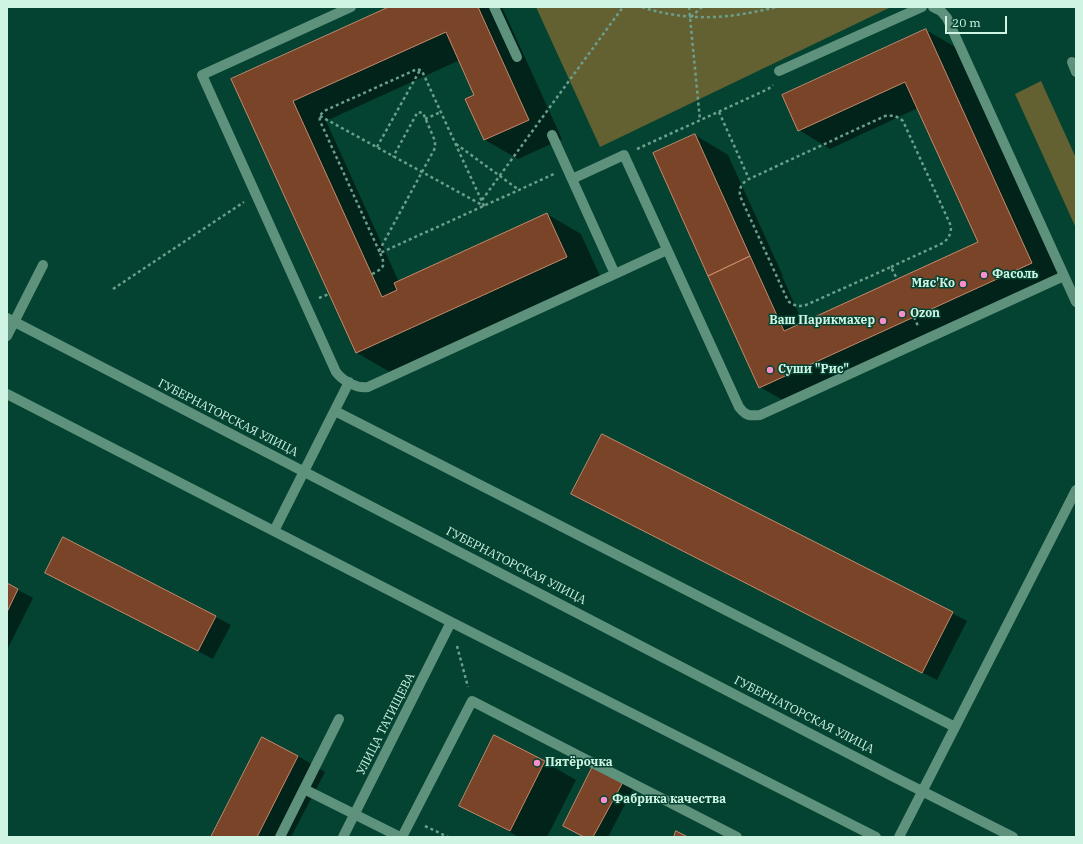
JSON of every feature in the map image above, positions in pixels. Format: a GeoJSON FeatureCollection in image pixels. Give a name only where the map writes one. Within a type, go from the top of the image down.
{"type":"FeatureCollection","features":[{"type":"Feature","properties":{"kind":"street"},"geometry":{"type":"LineString","coordinates":[[351,7],[202,75],[336,372],[340,377],[359,387],[368,387],[667,250]]}},
{"type":"Feature","properties":{"kind":"street"},"geometry":{"type":"LineString","coordinates":[[494,7],[517,57]]}},
{"type":"Feature","properties":{"kind":"street"},"geometry":{"type":"LineString","coordinates":[[779,71],[922,7]]}},
{"type":"Feature","properties":{"kind":"street"},"geometry":{"type":"LineString","coordinates":[[933,7],[941,11],[947,18],[1076,302]]}},
{"type":"Feature","properties":{"kind":"street"},"geometry":{"type":"LineString","coordinates":[[1072,62],[1076,72]]}},
{"type":"Feature","properties":{"kind":"street"},"geometry":{"type":"LineString","coordinates":[[552,135],[615,274]]}},
{"type":"Feature","properties":{"kind":"street"},"geometry":{"type":"LineString","coordinates":[[572,178],[624,155],[739,407],[744,413],[750,416],[760,416],[1064,276]]}},
{"type":"Feature","properties":{"kind":"street"},"geometry":{"type":"LineString","coordinates":[[7,336],[11,320],[43,265]]}},
{"type":"Feature","properties":{"kind":"street","name":"ГУБЕРНАТОРСКАЯ УЛИЦА"},"geometry":{"type":"LineString","coordinates":[[11,320],[1014,837]]}},
{"type":"Feature","properties":{"kind":"street"},"geometry":{"type":"LineString","coordinates":[[274,531],[349,382]]}},
{"type":"Feature","properties":{"kind":"street"},"geometry":{"type":"LineString","coordinates":[[7,394],[451,622],[876,837]]}},
{"type":"Feature","properties":{"kind":"street"},"geometry":{"type":"LineString","coordinates":[[335,411],[955,727]]}},
{"type":"Feature","properties":{"kind":"street"},"geometry":{"type":"LineString","coordinates":[[899,837],[1076,490]]}},
{"type":"Feature","properties":{"kind":"street","name":"УЛИЦА ТАТИЩЕВА"},"geometry":{"type":"LineString","coordinates":[[343,837],[451,622]]}},
{"type":"Feature","properties":{"kind":"street"},"geometry":{"type":"LineString","coordinates":[[304,789],[401,837],[412,819],[472,701],[737,837]]}},
{"type":"Feature","properties":{"kind":"street"},"geometry":{"type":"LineString","coordinates":[[280,837],[340,719]]}},
{"type":"Feature","properties":{"kind":"path"},"geometry":{"type":"LineString","coordinates":[[481,201],[623,7]]}},
{"type":"Feature","properties":{"kind":"path"},"geometry":{"type":"LineString","coordinates":[[642,7],[676,15],[707,18],[737,15],[776,7]]}},
{"type":"Feature","properties":{"kind":"path"},"geometry":{"type":"LineString","coordinates":[[689,7],[700,120]]}},
{"type":"Feature","properties":{"kind":"path"},"geometry":{"type":"LineString","coordinates":[[690,17],[702,7]]}},
{"type":"Feature","properties":{"kind":"path"},"geometry":{"type":"LineString","coordinates":[[372,274],[383,267],[384,261],[320,121],[320,116],[324,111],[415,70],[420,70]]}},
{"type":"Feature","properties":{"kind":"path"},"geometry":{"type":"LineString","coordinates":[[420,70],[423,73],[484,206]]}},
{"type":"Feature","properties":{"kind":"path"},"geometry":{"type":"LineString","coordinates":[[377,148],[420,70]]}},
{"type":"Feature","properties":{"kind":"path"},"geometry":{"type":"LineString","coordinates":[[624,155],[768,89],[773,85],[779,71]]}},
{"type":"Feature","properties":{"kind":"path"},"geometry":{"type":"LineString","coordinates":[[380,252],[436,146],[423,113],[418,112],[416,115],[394,157]]}},
{"type":"Feature","properties":{"kind":"path"},"geometry":{"type":"LineString","coordinates":[[425,119],[441,112]]}},
{"type":"Feature","properties":{"kind":"path"},"geometry":{"type":"LineString","coordinates":[[719,112],[749,178]]}},
{"type":"Feature","properties":{"kind":"path"},"geometry":{"type":"LineString","coordinates":[[320,116],[484,206]]}},
{"type":"Feature","properties":{"kind":"path"},"geometry":{"type":"LineString","coordinates":[[885,116],[898,116],[904,121],[951,226],[951,230],[950,236],[943,243],[891,267],[806,305],[800,307],[791,304],[788,301],[740,196],[741,186],[749,178],[885,116]]}},
{"type":"Feature","properties":{"kind":"path"},"geometry":{"type":"LineString","coordinates":[[455,144],[519,190]]}},
{"type":"Feature","properties":{"kind":"path"},"geometry":{"type":"LineString","coordinates":[[380,252],[554,174]]}},
{"type":"Feature","properties":{"kind":"path"},"geometry":{"type":"LineString","coordinates":[[113,289],[255,194]]}},
{"type":"Feature","properties":{"kind":"path"},"geometry":{"type":"LineString","coordinates":[[891,267],[897,279]]}},
{"type":"Feature","properties":{"kind":"path"},"geometry":{"type":"LineString","coordinates":[[451,622],[472,701]]}},
{"type":"Feature","properties":{"kind":"path"},"geometry":{"type":"LineString","coordinates":[[412,819],[448,837]]}},
{"type":"Feature","properties":{"kind":"shaded area"},"geometry":{"type":"Polygon","coordinates":[[[536,7],[891,7],[600,147],[536,7]]]}},
{"type":"Feature","properties":{"kind":"shaded area"},"geometry":{"type":"Polygon","coordinates":[[[1041,81],[1076,158],[1076,228],[1015,94],[1041,81]]]}},
{"type":"Feature","properties":{"kind":"building"},"geometry":{"type":"Polygon","coordinates":[[[389,7],[478,7],[529,120],[484,140],[465,99],[474,95],[446,32],[293,101],[382,297],[397,290],[394,283],[547,213],[567,257],[356,353],[231,79],[389,7]]]}},
{"type":"Feature","properties":{"kind":"building"},"geometry":{"type":"Polygon","coordinates":[[[926,29],[1032,263],[759,388],[708,276],[750,256],[784,331],[978,242],[905,82],[798,131],[782,95],[926,29]]]}},
{"type":"Feature","properties":{"kind":"building"},"geometry":{"type":"Polygon","coordinates":[[[695,134],[750,256],[708,276],[653,153],[695,134]]]}},
{"type":"Feature","properties":{"kind":"building"},"geometry":{"type":"Polygon","coordinates":[[[602,434],[953,612],[922,673],[571,494],[602,434]]]}},
{"type":"Feature","properties":{"kind":"building"},"geometry":{"type":"Polygon","coordinates":[[[63,537],[216,616],[198,651],[45,573],[63,537]]]}},
{"type":"Feature","properties":{"kind":"building"},"geometry":{"type":"Polygon","coordinates":[[[7,583],[18,589],[7,612],[7,583]]]}},
{"type":"Feature","properties":{"kind":"building"},"geometry":{"type":"Polygon","coordinates":[[[494,735],[545,761],[510,831],[459,806],[494,735]]]}},
{"type":"Feature","properties":{"kind":"building"},"geometry":{"type":"Polygon","coordinates":[[[262,737],[298,756],[257,837],[211,837],[262,737]]]}},
{"type":"Feature","properties":{"kind":"building"},"geometry":{"type":"Polygon","coordinates":[[[593,766],[623,782],[593,837],[584,837],[563,826],[593,766]]]}},
{"type":"Feature","properties":{"kind":"building"},"geometry":{"type":"Polygon","coordinates":[[[676,831],[688,837],[674,837],[676,831]]]}},
{"type":"Feature","properties":{"kind":"place","name":"Фасоль"},"geometry":{"type":"Point","coordinates":[984,275]}},
{"type":"Feature","properties":{"kind":"place","name":"Мяс'Ко"},"geometry":{"type":"Point","coordinates":[963,284]}},
{"type":"Feature","properties":{"kind":"place","name":"Ozon"},"geometry":{"type":"Point","coordinates":[902,314]}},
{"type":"Feature","properties":{"kind":"place","name":"Ваш Парикмахер"},"geometry":{"type":"Point","coordinates":[883,321]}},
{"type":"Feature","properties":{"kind":"place","name":"Суши \"Рис\""},"geometry":{"type":"Point","coordinates":[770,370]}},
{"type":"Feature","properties":{"kind":"place","name":"Пятёрочка"},"geometry":{"type":"Point","coordinates":[537,763]}},
{"type":"Feature","properties":{"kind":"place","name":"Фабрика качества"},"geometry":{"type":"Point","coordinates":[604,800]}}]}
